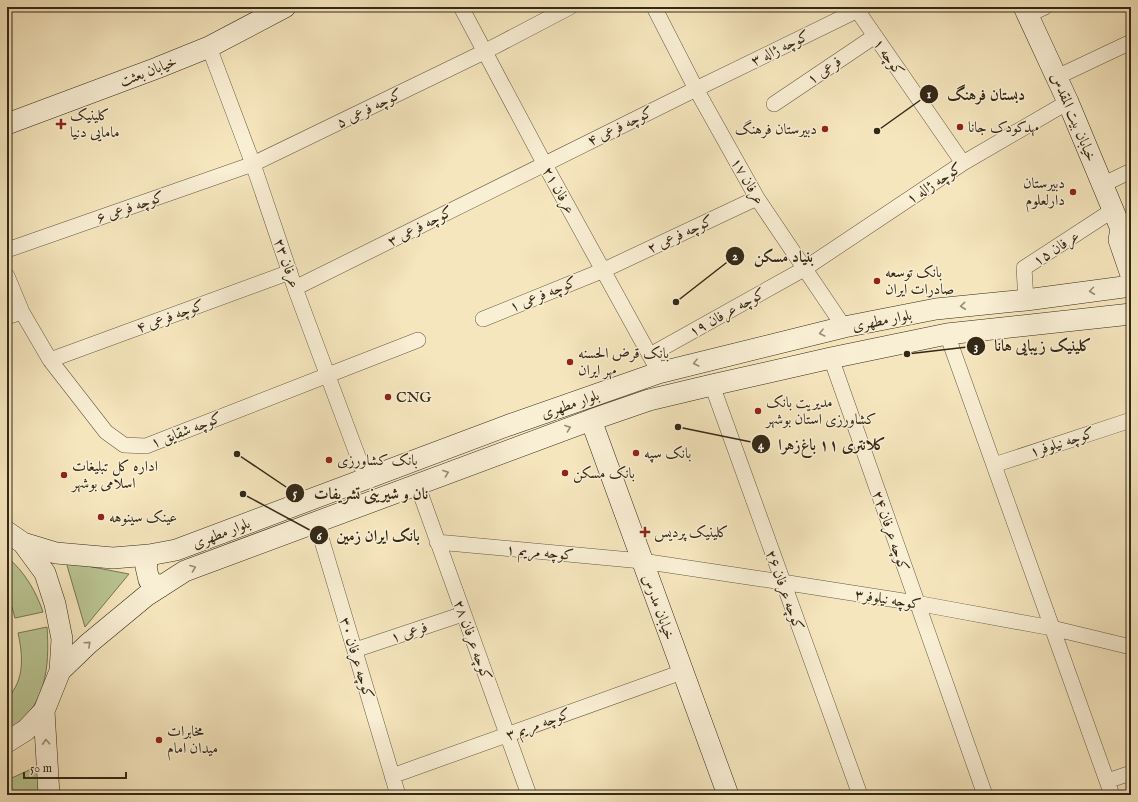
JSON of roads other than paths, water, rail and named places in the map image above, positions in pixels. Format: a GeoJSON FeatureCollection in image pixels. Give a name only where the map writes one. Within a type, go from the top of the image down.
{"type":"FeatureCollection","features":[{"type":"Feature","properties":{"kind":"main road","name":"خیابان بعثت"},"geometry":{"type":"LineString","coordinates":[[7,124],[209,47],[285,7]]}},
{"type":"Feature","properties":{"kind":"main road","name":"خیابان بیت المقدس"},"geometry":{"type":"LineString","coordinates":[[1032,10],[1057,77],[1102,185],[1122,226],[1119,240],[1131,275]]}},
{"type":"Feature","properties":{"kind":"main road","name":"بلوار مطهری"},"geometry":{"type":"LineString","coordinates":[[15,537],[56,553],[113,558],[149,555],[176,550],[508,425],[654,364],[936,309],[1026,300],[1131,286]]}},
{"type":"Feature","properties":{"kind":"main road","name":"بلوار مطهری"},"geometry":{"type":"LineString","coordinates":[[60,671],[88,644],[146,596],[185,571],[316,521],[649,400],[831,358],[946,334],[1131,314]]}},
{"type":"Feature","properties":{"kind":"main road","name":"خیابان مدرس"},"geometry":{"type":"LineString","coordinates":[[591,420],[728,795]]}},
{"type":"Feature","properties":{"kind":"main road"},"geometry":{"type":"LineString","coordinates":[[7,742],[26,730],[44,710],[60,671],[62,639],[55,604],[45,573],[15,537]]}},
{"type":"Feature","properties":{"kind":"main road"},"geometry":{"type":"LineString","coordinates":[[149,555],[146,567],[149,580],[160,587]]}},
{"type":"Feature","properties":{"kind":"main road"},"geometry":{"type":"LineString","coordinates":[[44,710],[49,795]]}},
{"type":"Feature","properties":{"kind":"street","name":"عرفان ۲۱"},"geometry":{"type":"LineString","coordinates":[[461,7],[654,364]]}},
{"type":"Feature","properties":{"kind":"street"},"geometry":{"type":"LineString","coordinates":[[484,52],[570,7]]}},
{"type":"Feature","properties":{"kind":"street","name":"عرفان ۱۷"},"geometry":{"type":"LineString","coordinates":[[654,7],[696,88],[757,198],[844,327]]}},
{"type":"Feature","properties":{"kind":"street","name":"کوچه ژاله ۳"},"geometry":{"type":"LineString","coordinates":[[696,88],[860,9]]}},
{"type":"Feature","properties":{"kind":"street","name":"کوچه ۱"},"geometry":{"type":"LineString","coordinates":[[860,9],[875,36],[963,163]]}},
{"type":"Feature","properties":{"kind":"street","name":"فرعی ۱"},"geometry":{"type":"LineString","coordinates":[[774,104],[875,36]]}},
{"type":"Feature","properties":{"kind":"street"},"geometry":{"type":"LineString","coordinates":[[1057,77],[1131,42]]}},
{"type":"Feature","properties":{"kind":"street","name":"عرفان ۲۳"},"geometry":{"type":"LineString","coordinates":[[209,47],[253,164],[295,288],[366,478]]}},
{"type":"Feature","properties":{"kind":"street","name":"کوچه فرعی ۵"},"geometry":{"type":"LineString","coordinates":[[253,164],[484,52]]}},
{"type":"Feature","properties":{"kind":"street","name":"کوچه فرعی ۴"},"geometry":{"type":"LineString","coordinates":[[544,163],[696,88]]}},
{"type":"Feature","properties":{"kind":"street","name":"کوچه ژاله ۱"},"geometry":{"type":"LineString","coordinates":[[804,269],[963,163],[1068,102]]}},
{"type":"Feature","properties":{"kind":"street","name":"کوچه فرعی ۳"},"geometry":{"type":"LineString","coordinates":[[295,288],[544,163]]}},
{"type":"Feature","properties":{"kind":"street","name":"کوچه فرعی ۶"},"geometry":{"type":"LineString","coordinates":[[7,250],[253,164]]}},
{"type":"Feature","properties":{"kind":"street"},"geometry":{"type":"LineString","coordinates":[[1102,185],[1131,171]]}},
{"type":"Feature","properties":{"kind":"street","name":"کوچه فرعی ۲"},"geometry":{"type":"LineString","coordinates":[[604,270],[757,198]]}},
{"type":"Feature","properties":{"kind":"street","name":"عرفان ۱۵"},"geometry":{"type":"LineString","coordinates":[[1026,300],[1024,268],[1122,226]]}},
{"type":"Feature","properties":{"kind":"street","name":"کوچه عرفان ۱۹"},"geometry":{"type":"LineString","coordinates":[[654,364],[804,269]]}},
{"type":"Feature","properties":{"kind":"street","name":"کوچه فرعی ۱"},"geometry":{"type":"LineString","coordinates":[[483,319],[604,270]]}},
{"type":"Feature","properties":{"kind":"street","name":"کوچه فرعی ۴"},"geometry":{"type":"LineString","coordinates":[[50,360],[290,272]]}},
{"type":"Feature","properties":{"kind":"street","name":"کوچه شقایق ۱"},"geometry":{"type":"LineString","coordinates":[[7,276],[22,312],[50,360],[106,432],[124,445],[146,446],[328,375]]}},
{"type":"Feature","properties":{"kind":"street"},"geometry":{"type":"LineString","coordinates":[[7,317],[22,312]]}},
{"type":"Feature","properties":{"kind":"street"},"geometry":{"type":"LineString","coordinates":[[946,334],[1112,795]]}},
{"type":"Feature","properties":{"kind":"street"},"geometry":{"type":"LineString","coordinates":[[328,375],[418,340]]}},
{"type":"Feature","properties":{"kind":"street","name":"کوچه عرفان ۲۴"},"geometry":{"type":"LineString","coordinates":[[831,358],[984,795]]}},
{"type":"Feature","properties":{"kind":"street","name":"کوچه عرفان ۲۶"},"geometry":{"type":"LineString","coordinates":[[712,385],[860,795]]}},
{"type":"Feature","properties":{"kind":"street","name":"کوچه نیلوفر۱"},"geometry":{"type":"LineString","coordinates":[[994,465],[1131,420]]}},
{"type":"Feature","properties":{"kind":"street","name":"کوچه عرفان ۲۸"},"geometry":{"type":"LineString","coordinates":[[417,484],[529,795]]}},
{"type":"Feature","properties":{"kind":"street","name":"کوچه عرفان ۳۰"},"geometry":{"type":"LineString","coordinates":[[316,521],[398,795]]}},
{"type":"Feature","properties":{"kind":"street","name":"کوچه مریم ۱"},"geometry":{"type":"LineString","coordinates":[[437,542],[642,561]]}},
{"type":"Feature","properties":{"kind":"street","name":"کوچه نیلوفر۳"},"geometry":{"type":"LineString","coordinates":[[642,561],[916,603],[1052,628],[1131,647]]}},
{"type":"Feature","properties":{"kind":"street","name":"فرعی ۱"},"geometry":{"type":"LineString","coordinates":[[355,650],[464,614]]}},
{"type":"Feature","properties":{"kind":"street","name":"کوچه مریم ۳"},"geometry":{"type":"LineString","coordinates":[[392,776],[682,672]]}},
{"type":"Feature","properties":{"kind":"street"},"geometry":{"type":"LineString","coordinates":[[1107,781],[1131,772]]}},
{"type":"Feature","properties":{"kind":"place","name":"کلینیک مامایی دنیا"},"geometry":{"type":"Point","coordinates":[61,124]}},
{"type":"Feature","properties":{"kind":"place","name":"مهدکودک جانا"},"geometry":{"type":"Point","coordinates":[960,127]}},
{"type":"Feature","properties":{"kind":"place","name":"دبیرستان فرهنگ"},"geometry":{"type":"Point","coordinates":[825,129]}},
{"type":"Feature","properties":{"kind":"place","name":"دبستان فرهنگ"},"geometry":{"type":"Point","coordinates":[877,131]}},
{"type":"Feature","properties":{"kind":"place","name":"دبیرستان دارلعلوم"},"geometry":{"type":"Point","coordinates":[1073,192]}},
{"type":"Feature","properties":{"kind":"place","name":"بانک توسعه صادرات ایران"},"geometry":{"type":"Point","coordinates":[877,281]}},
{"type":"Feature","properties":{"kind":"place","name":"بنیاد مسکن"},"geometry":{"type":"Point","coordinates":[676,302]}},
{"type":"Feature","properties":{"kind":"place","name":"کلینیک زیبایی هانا"},"geometry":{"type":"Point","coordinates":[907,354]}},
{"type":"Feature","properties":{"kind":"place","name":"بانک قرض الحسنه مهر ایران"},"geometry":{"type":"Point","coordinates":[570,362]}},
{"type":"Feature","properties":{"kind":"place","name":"CNG"},"geometry":{"type":"Point","coordinates":[388,397]}},
{"type":"Feature","properties":{"kind":"place","name":"مدیریت بانک کشاورزی استان بوشهر"},"geometry":{"type":"Point","coordinates":[758,411]}},
{"type":"Feature","properties":{"kind":"place","name":"کلانتری ۱۱ باغ‌زهرا"},"geometry":{"type":"Point","coordinates":[678,427]}},
{"type":"Feature","properties":{"kind":"place","name":"بانک سپه"},"geometry":{"type":"Point","coordinates":[636,453]}},
{"type":"Feature","properties":{"kind":"place","name":"نان و شیرینی تشریفات"},"geometry":{"type":"Point","coordinates":[237,454]}},
{"type":"Feature","properties":{"kind":"place","name":"بانک کشاورزی"},"geometry":{"type":"Point","coordinates":[329,460]}},
{"type":"Feature","properties":{"kind":"place","name":"بانک مسکن"},"geometry":{"type":"Point","coordinates":[565,473]}},
{"type":"Feature","properties":{"kind":"place","name":"اداره کل تبلیغات اسلامی بوشهر"},"geometry":{"type":"Point","coordinates":[64,475]}},
{"type":"Feature","properties":{"kind":"place","name":"بانک ایران زمین"},"geometry":{"type":"Point","coordinates":[243,494]}},
{"type":"Feature","properties":{"kind":"place","name":"عینک سینوهه"},"geometry":{"type":"Point","coordinates":[101,517]}},
{"type":"Feature","properties":{"kind":"place","name":"کلینیک پردیس"},"geometry":{"type":"Point","coordinates":[645,532]}},
{"type":"Feature","properties":{"kind":"place","name":"مخابرات میدان امام"},"geometry":{"type":"Point","coordinates":[159,740]}}]}
